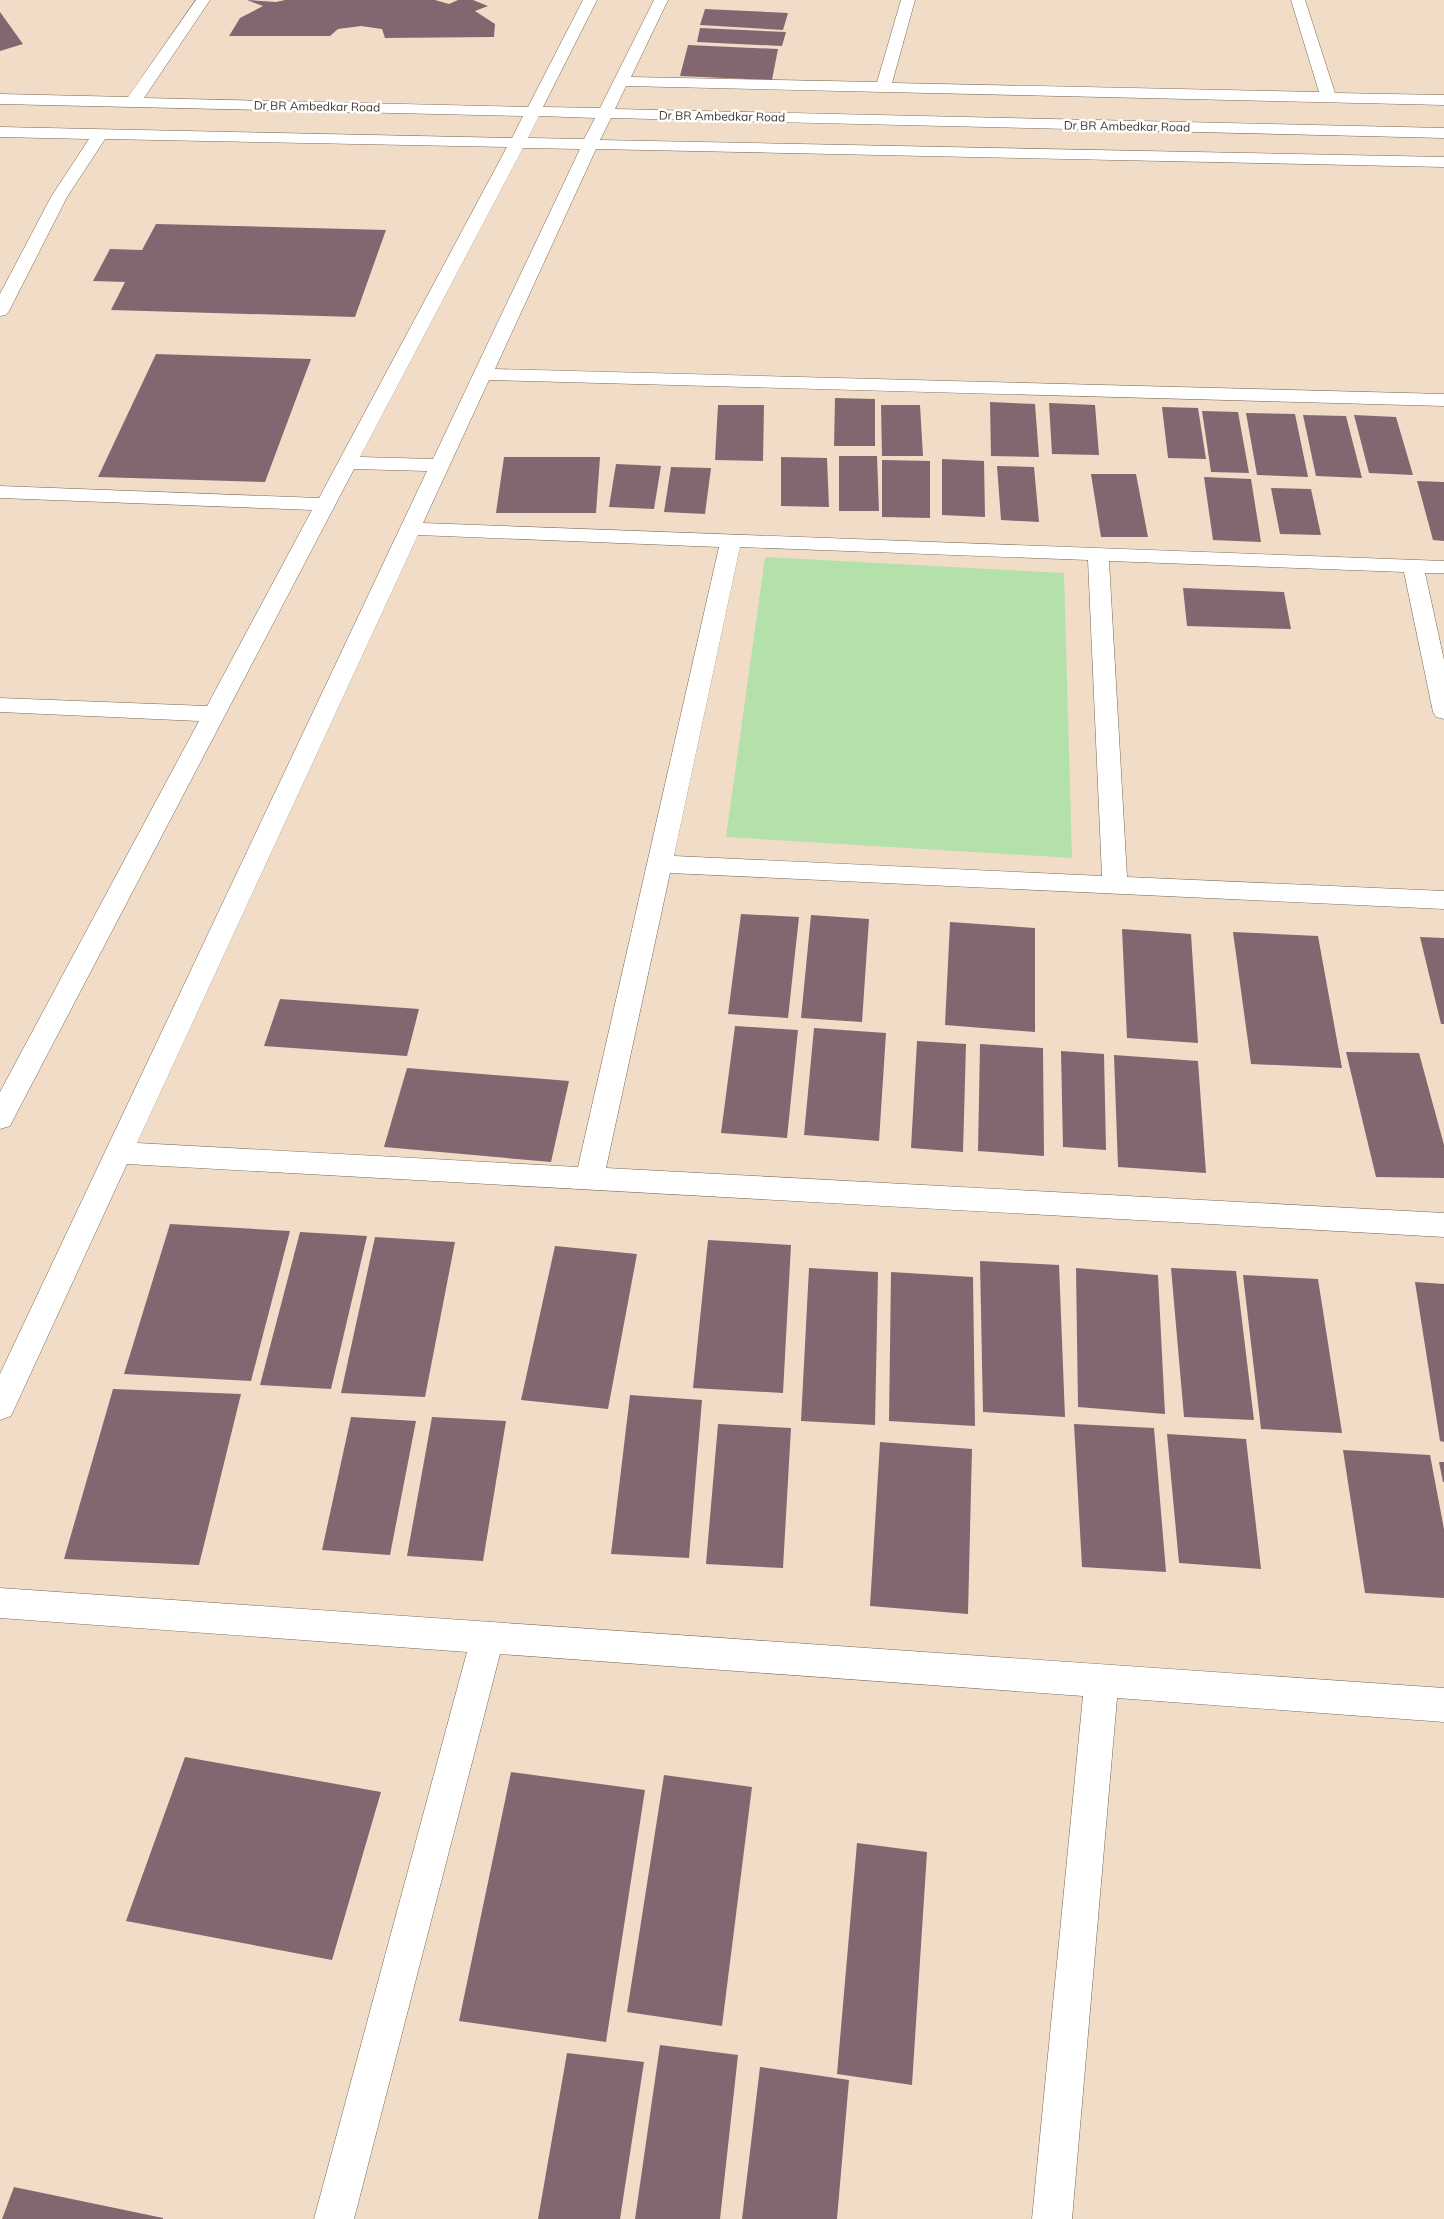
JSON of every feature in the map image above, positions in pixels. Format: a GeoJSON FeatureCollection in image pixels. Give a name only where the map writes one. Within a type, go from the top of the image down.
{"type":"FeatureCollection","features":[{"type":"Feature","properties":{"kind":"street"},"geometry":{"type":"LineString","coordinates":[[133,102],[204,0]]}},
{"type":"Feature","properties":{"kind":"street"},"geometry":{"type":"LineString","coordinates":[[0,1118],[534,112],[590,0]]}},
{"type":"Feature","properties":{"kind":"street"},"geometry":{"type":"LineString","coordinates":[[0,1407],[590,144],[661,0]]}},
{"type":"Feature","properties":{"kind":"street"},"geometry":{"type":"LineString","coordinates":[[883,87],[908,0]]}},
{"type":"Feature","properties":{"kind":"street"},"geometry":{"type":"LineString","coordinates":[[1298,0],[1328,97]]}},
{"type":"Feature","properties":{"kind":"street"},"geometry":{"type":"LineString","coordinates":[[621,80],[1444,100]]}},
{"type":"Feature","properties":{"kind":"street","name":"Dr BR Ambedkar Road"},"geometry":{"type":"LineString","coordinates":[[0,99],[1444,133]]}},
{"type":"Feature","properties":{"kind":"street","name":"Dr BR Ambedkar Road"},"geometry":{"type":"LineString","coordinates":[[0,132],[1444,162]]}},
{"type":"Feature","properties":{"kind":"street"},"geometry":{"type":"LineString","coordinates":[[0,311],[59,197],[100,134]]}},
{"type":"Feature","properties":{"kind":"street"},"geometry":{"type":"LineString","coordinates":[[483,374],[1444,400]]}},
{"type":"Feature","properties":{"kind":"street"},"geometry":{"type":"LineString","coordinates":[[347,463],[440,465]]}},
{"type":"Feature","properties":{"kind":"street"},"geometry":{"type":"LineString","coordinates":[[0,492],[325,504]]}},
{"type":"Feature","properties":{"kind":"street"},"geometry":{"type":"LineString","coordinates":[[411,529],[1444,567]]}},
{"type":"Feature","properties":{"kind":"street"},"geometry":{"type":"LineString","coordinates":[[590,1178],[731,541]]}},
{"type":"Feature","properties":{"kind":"street"},"geometry":{"type":"LineString","coordinates":[[1098,554],[1115,884]]}},
{"type":"Feature","properties":{"kind":"street"},"geometry":{"type":"LineString","coordinates":[[1413,566],[1444,712]]}},
{"type":"Feature","properties":{"kind":"street"},"geometry":{"type":"LineString","coordinates":[[0,705],[214,714]]}},
{"type":"Feature","properties":{"kind":"street"},"geometry":{"type":"LineString","coordinates":[[660,864],[1444,900]]}},
{"type":"Feature","properties":{"kind":"street"},"geometry":{"type":"LineString","coordinates":[[118,1153],[1444,1225]]}},
{"type":"Feature","properties":{"kind":"street"},"geometry":{"type":"LineString","coordinates":[[0,1603],[1444,1705]]}},
{"type":"Feature","properties":{"kind":"street"},"geometry":{"type":"LineString","coordinates":[[334,2219],[488,1637]]}},
{"type":"Feature","properties":{"kind":"street"},"geometry":{"type":"LineString","coordinates":[[1052,2219],[1101,1681]]}},
{"type":"Feature","properties":{"kind":"green space"},"geometry":{"type":"Polygon","coordinates":[[[765,557],[1064,573],[1072,858],[726,837],[765,557]]]}},
{"type":"Feature","properties":{"kind":"building"},"geometry":{"type":"Polygon","coordinates":[[[247,0],[276,2],[285,0],[435,0],[449,4],[458,0],[473,0],[488,6],[475,11],[495,24],[494,37],[385,38],[382,29],[361,26],[338,29],[330,36],[229,36],[240,18],[263,6],[247,0]]]}},
{"type":"Feature","properties":{"kind":"building"},"geometry":{"type":"Polygon","coordinates":[[[705,9],[788,13],[783,30],[700,25],[705,9]]]}},
{"type":"Feature","properties":{"kind":"building"},"geometry":{"type":"Polygon","coordinates":[[[0,12],[23,44],[0,51],[0,12]]]}},
{"type":"Feature","properties":{"kind":"building"},"geometry":{"type":"Polygon","coordinates":[[[700,28],[786,32],[782,46],[697,42],[700,28]]]}},
{"type":"Feature","properties":{"kind":"building"},"geometry":{"type":"Polygon","coordinates":[[[688,45],[778,49],[772,80],[680,76],[688,45]]]}},
{"type":"Feature","properties":{"kind":"building"},"geometry":{"type":"Polygon","coordinates":[[[156,224],[386,230],[355,317],[111,310],[125,282],[93,281],[110,249],[142,250],[156,224]]]}},
{"type":"Feature","properties":{"kind":"building"},"geometry":{"type":"Polygon","coordinates":[[[156,354],[311,359],[265,482],[98,477],[156,354]]]}},
{"type":"Feature","properties":{"kind":"building"},"geometry":{"type":"Polygon","coordinates":[[[835,398],[875,399],[875,446],[834,446],[835,398]]]}},
{"type":"Feature","properties":{"kind":"building"},"geometry":{"type":"Polygon","coordinates":[[[990,402],[1035,404],[1039,457],[991,456],[990,402]]]}},
{"type":"Feature","properties":{"kind":"building"},"geometry":{"type":"Polygon","coordinates":[[[1049,403],[1095,405],[1099,455],[1052,454],[1049,403]]]}},
{"type":"Feature","properties":{"kind":"building"},"geometry":{"type":"Polygon","coordinates":[[[718,405],[764,405],[763,461],[715,460],[718,405]]]}},
{"type":"Feature","properties":{"kind":"building"},"geometry":{"type":"Polygon","coordinates":[[[881,405],[920,405],[923,456],[882,456],[881,405]]]}},
{"type":"Feature","properties":{"kind":"building"},"geometry":{"type":"Polygon","coordinates":[[[1162,407],[1198,408],[1206,459],[1168,458],[1162,407]]]}},
{"type":"Feature","properties":{"kind":"building"},"geometry":{"type":"Polygon","coordinates":[[[1202,411],[1238,412],[1249,473],[1211,472],[1202,411]]]}},
{"type":"Feature","properties":{"kind":"building"},"geometry":{"type":"Polygon","coordinates":[[[1246,413],[1295,414],[1308,477],[1257,475],[1246,413]]]}},
{"type":"Feature","properties":{"kind":"building"},"geometry":{"type":"Polygon","coordinates":[[[1303,415],[1346,416],[1362,478],[1316,476],[1303,415]]]}},
{"type":"Feature","properties":{"kind":"building"},"geometry":{"type":"Polygon","coordinates":[[[1354,415],[1396,417],[1413,475],[1369,473],[1354,415]]]}},
{"type":"Feature","properties":{"kind":"building"},"geometry":{"type":"Polygon","coordinates":[[[839,456],[877,456],[879,511],[839,511],[839,456]]]}},
{"type":"Feature","properties":{"kind":"building"},"geometry":{"type":"Polygon","coordinates":[[[504,457],[600,457],[596,513],[496,513],[504,457]]]}},
{"type":"Feature","properties":{"kind":"building"},"geometry":{"type":"Polygon","coordinates":[[[781,457],[827,458],[829,507],[781,506],[781,457]]]}},
{"type":"Feature","properties":{"kind":"building"},"geometry":{"type":"Polygon","coordinates":[[[942,459],[984,461],[985,517],[942,515],[942,459]]]}},
{"type":"Feature","properties":{"kind":"building"},"geometry":{"type":"Polygon","coordinates":[[[882,460],[930,461],[930,518],[882,517],[882,460]]]}},
{"type":"Feature","properties":{"kind":"building"},"geometry":{"type":"Polygon","coordinates":[[[616,464],[661,466],[654,509],[609,507],[616,464]]]}},
{"type":"Feature","properties":{"kind":"building"},"geometry":{"type":"Polygon","coordinates":[[[997,466],[1034,467],[1039,522],[1001,520],[997,466]]]}},
{"type":"Feature","properties":{"kind":"building"},"geometry":{"type":"Polygon","coordinates":[[[671,467],[711,468],[705,514],[664,512],[671,467]]]}},
{"type":"Feature","properties":{"kind":"building"},"geometry":{"type":"Polygon","coordinates":[[[1091,474],[1136,474],[1148,537],[1101,537],[1091,474]]]}},
{"type":"Feature","properties":{"kind":"building"},"geometry":{"type":"Polygon","coordinates":[[[1204,477],[1251,479],[1261,542],[1213,540],[1204,477]]]}},
{"type":"Feature","properties":{"kind":"building"},"geometry":{"type":"Polygon","coordinates":[[[1417,481],[1444,482],[1444,541],[1433,540],[1417,481]]]}},
{"type":"Feature","properties":{"kind":"building"},"geometry":{"type":"Polygon","coordinates":[[[1271,488],[1311,489],[1321,535],[1280,534],[1271,488]]]}},
{"type":"Feature","properties":{"kind":"building"},"geometry":{"type":"Polygon","coordinates":[[[1183,588],[1284,592],[1291,629],[1187,626],[1183,588]]]}},
{"type":"Feature","properties":{"kind":"building"},"geometry":{"type":"Polygon","coordinates":[[[741,914],[799,917],[788,1018],[728,1014],[741,914]]]}},
{"type":"Feature","properties":{"kind":"building"},"geometry":{"type":"Polygon","coordinates":[[[811,915],[869,919],[862,1022],[801,1018],[811,915]]]}},
{"type":"Feature","properties":{"kind":"building"},"geometry":{"type":"Polygon","coordinates":[[[950,922],[1035,928],[1035,1032],[945,1025],[950,922]]]}},
{"type":"Feature","properties":{"kind":"building"},"geometry":{"type":"Polygon","coordinates":[[[1122,929],[1191,934],[1198,1043],[1127,1038],[1122,929]]]}},
{"type":"Feature","properties":{"kind":"building"},"geometry":{"type":"Polygon","coordinates":[[[1233,932],[1318,936],[1342,1068],[1251,1064],[1233,932]]]}},
{"type":"Feature","properties":{"kind":"building"},"geometry":{"type":"Polygon","coordinates":[[[1420,937],[1444,938],[1444,1024],[1441,1024],[1420,937]]]}},
{"type":"Feature","properties":{"kind":"building"},"geometry":{"type":"Polygon","coordinates":[[[280,999],[419,1009],[407,1056],[264,1046],[280,999]]]}},
{"type":"Feature","properties":{"kind":"building"},"geometry":{"type":"Polygon","coordinates":[[[735,1026],[798,1030],[787,1138],[721,1133],[735,1026]]]}},
{"type":"Feature","properties":{"kind":"building"},"geometry":{"type":"Polygon","coordinates":[[[814,1028],[886,1033],[879,1141],[804,1135],[814,1028]]]}},
{"type":"Feature","properties":{"kind":"building"},"geometry":{"type":"Polygon","coordinates":[[[917,1041],[966,1044],[963,1152],[911,1148],[917,1041]]]}},
{"type":"Feature","properties":{"kind":"building"},"geometry":{"type":"Polygon","coordinates":[[[980,1044],[1043,1048],[1044,1156],[978,1151],[980,1044]]]}},
{"type":"Feature","properties":{"kind":"building"},"geometry":{"type":"Polygon","coordinates":[[[1061,1051],[1104,1054],[1106,1150],[1063,1147],[1061,1051]]]}},
{"type":"Feature","properties":{"kind":"building"},"geometry":{"type":"Polygon","coordinates":[[[1346,1052],[1419,1053],[1444,1145],[1444,1178],[1376,1177],[1346,1052]]]}},
{"type":"Feature","properties":{"kind":"building"},"geometry":{"type":"Polygon","coordinates":[[[1114,1055],[1198,1061],[1206,1173],[1118,1167],[1114,1055]]]}},
{"type":"Feature","properties":{"kind":"building"},"geometry":{"type":"Polygon","coordinates":[[[407,1068],[569,1081],[551,1162],[384,1147],[407,1068]]]}},
{"type":"Feature","properties":{"kind":"building"},"geometry":{"type":"Polygon","coordinates":[[[170,1224],[290,1231],[251,1381],[124,1374],[170,1224]]]}},
{"type":"Feature","properties":{"kind":"building"},"geometry":{"type":"Polygon","coordinates":[[[300,1232],[367,1236],[331,1389],[260,1385],[300,1232]]]}},
{"type":"Feature","properties":{"kind":"building"},"geometry":{"type":"Polygon","coordinates":[[[375,1237],[455,1242],[425,1397],[341,1393],[375,1237]]]}},
{"type":"Feature","properties":{"kind":"building"},"geometry":{"type":"Polygon","coordinates":[[[708,1240],[791,1245],[783,1393],[693,1388],[708,1240]]]}},
{"type":"Feature","properties":{"kind":"building"},"geometry":{"type":"Polygon","coordinates":[[[555,1246],[637,1254],[608,1409],[521,1400],[555,1246]]]}},
{"type":"Feature","properties":{"kind":"building"},"geometry":{"type":"Polygon","coordinates":[[[980,1261],[1059,1265],[1065,1417],[983,1412],[980,1261]]]}},
{"type":"Feature","properties":{"kind":"building"},"geometry":{"type":"Polygon","coordinates":[[[809,1268],[878,1272],[875,1425],[801,1421],[809,1268]]]}},
{"type":"Feature","properties":{"kind":"building"},"geometry":{"type":"Polygon","coordinates":[[[1076,1268],[1158,1275],[1165,1414],[1078,1407],[1076,1268]]]}},
{"type":"Feature","properties":{"kind":"building"},"geometry":{"type":"Polygon","coordinates":[[[1171,1268],[1236,1271],[1254,1420],[1184,1417],[1171,1268]]]}},
{"type":"Feature","properties":{"kind":"building"},"geometry":{"type":"Polygon","coordinates":[[[891,1272],[973,1277],[975,1426],[889,1421],[891,1272]]]}},
{"type":"Feature","properties":{"kind":"building"},"geometry":{"type":"Polygon","coordinates":[[[1243,1275],[1318,1279],[1342,1433],[1261,1429],[1243,1275]]]}},
{"type":"Feature","properties":{"kind":"building"},"geometry":{"type":"Polygon","coordinates":[[[1415,1282],[1444,1284],[1444,1442],[1440,1441],[1415,1282]]]}},
{"type":"Feature","properties":{"kind":"building"},"geometry":{"type":"Polygon","coordinates":[[[113,1389],[241,1394],[199,1565],[64,1559],[113,1389]]]}},
{"type":"Feature","properties":{"kind":"building"},"geometry":{"type":"Polygon","coordinates":[[[630,1395],[702,1400],[689,1558],[611,1554],[630,1395]]]}},
{"type":"Feature","properties":{"kind":"building"},"geometry":{"type":"Polygon","coordinates":[[[351,1417],[416,1421],[390,1555],[322,1550],[351,1417]]]}},
{"type":"Feature","properties":{"kind":"building"},"geometry":{"type":"Polygon","coordinates":[[[432,1417],[506,1421],[483,1561],[407,1556],[432,1417]]]}},
{"type":"Feature","properties":{"kind":"building"},"geometry":{"type":"Polygon","coordinates":[[[718,1424],[791,1428],[783,1568],[706,1564],[718,1424]]]}},
{"type":"Feature","properties":{"kind":"building"},"geometry":{"type":"Polygon","coordinates":[[[1074,1424],[1154,1428],[1166,1572],[1082,1567],[1074,1424]]]}},
{"type":"Feature","properties":{"kind":"building"},"geometry":{"type":"Polygon","coordinates":[[[1167,1434],[1246,1439],[1261,1569],[1179,1563],[1167,1434]]]}},
{"type":"Feature","properties":{"kind":"building"},"geometry":{"type":"Polygon","coordinates":[[[880,1442],[972,1449],[968,1614],[870,1606],[880,1442]]]}},
{"type":"Feature","properties":{"kind":"building"},"geometry":{"type":"Polygon","coordinates":[[[1343,1450],[1430,1455],[1444,1529],[1444,1598],[1365,1593],[1343,1450]]]}},
{"type":"Feature","properties":{"kind":"building"},"geometry":{"type":"Polygon","coordinates":[[[1439,1462],[1444,1462],[1444,1482],[1443,1482],[1439,1462]]]}},
{"type":"Feature","properties":{"kind":"building"},"geometry":{"type":"Polygon","coordinates":[[[185,1757],[381,1792],[332,1960],[126,1921],[185,1757]]]}},
{"type":"Feature","properties":{"kind":"building"},"geometry":{"type":"Polygon","coordinates":[[[511,1772],[645,1790],[606,2042],[459,2021],[511,1772]]]}},
{"type":"Feature","properties":{"kind":"building"},"geometry":{"type":"Polygon","coordinates":[[[664,1775],[752,1787],[722,2026],[627,2012],[664,1775]]]}},
{"type":"Feature","properties":{"kind":"building"},"geometry":{"type":"Polygon","coordinates":[[[857,1843],[927,1852],[912,2085],[837,2074],[857,1843]]]}},
{"type":"Feature","properties":{"kind":"building"},"geometry":{"type":"Polygon","coordinates":[[[660,2045],[738,2055],[720,2219],[635,2219],[660,2045]]]}},
{"type":"Feature","properties":{"kind":"building"},"geometry":{"type":"Polygon","coordinates":[[[567,2053],[644,2062],[620,2219],[538,2219],[567,2053]]]}},
{"type":"Feature","properties":{"kind":"building"},"geometry":{"type":"Polygon","coordinates":[[[760,2067],[849,2080],[837,2219],[742,2219],[760,2067]]]}},
{"type":"Feature","properties":{"kind":"building"},"geometry":{"type":"Polygon","coordinates":[[[14,2187],[163,2218],[163,2219],[2,2219],[14,2187]]]}}]}
